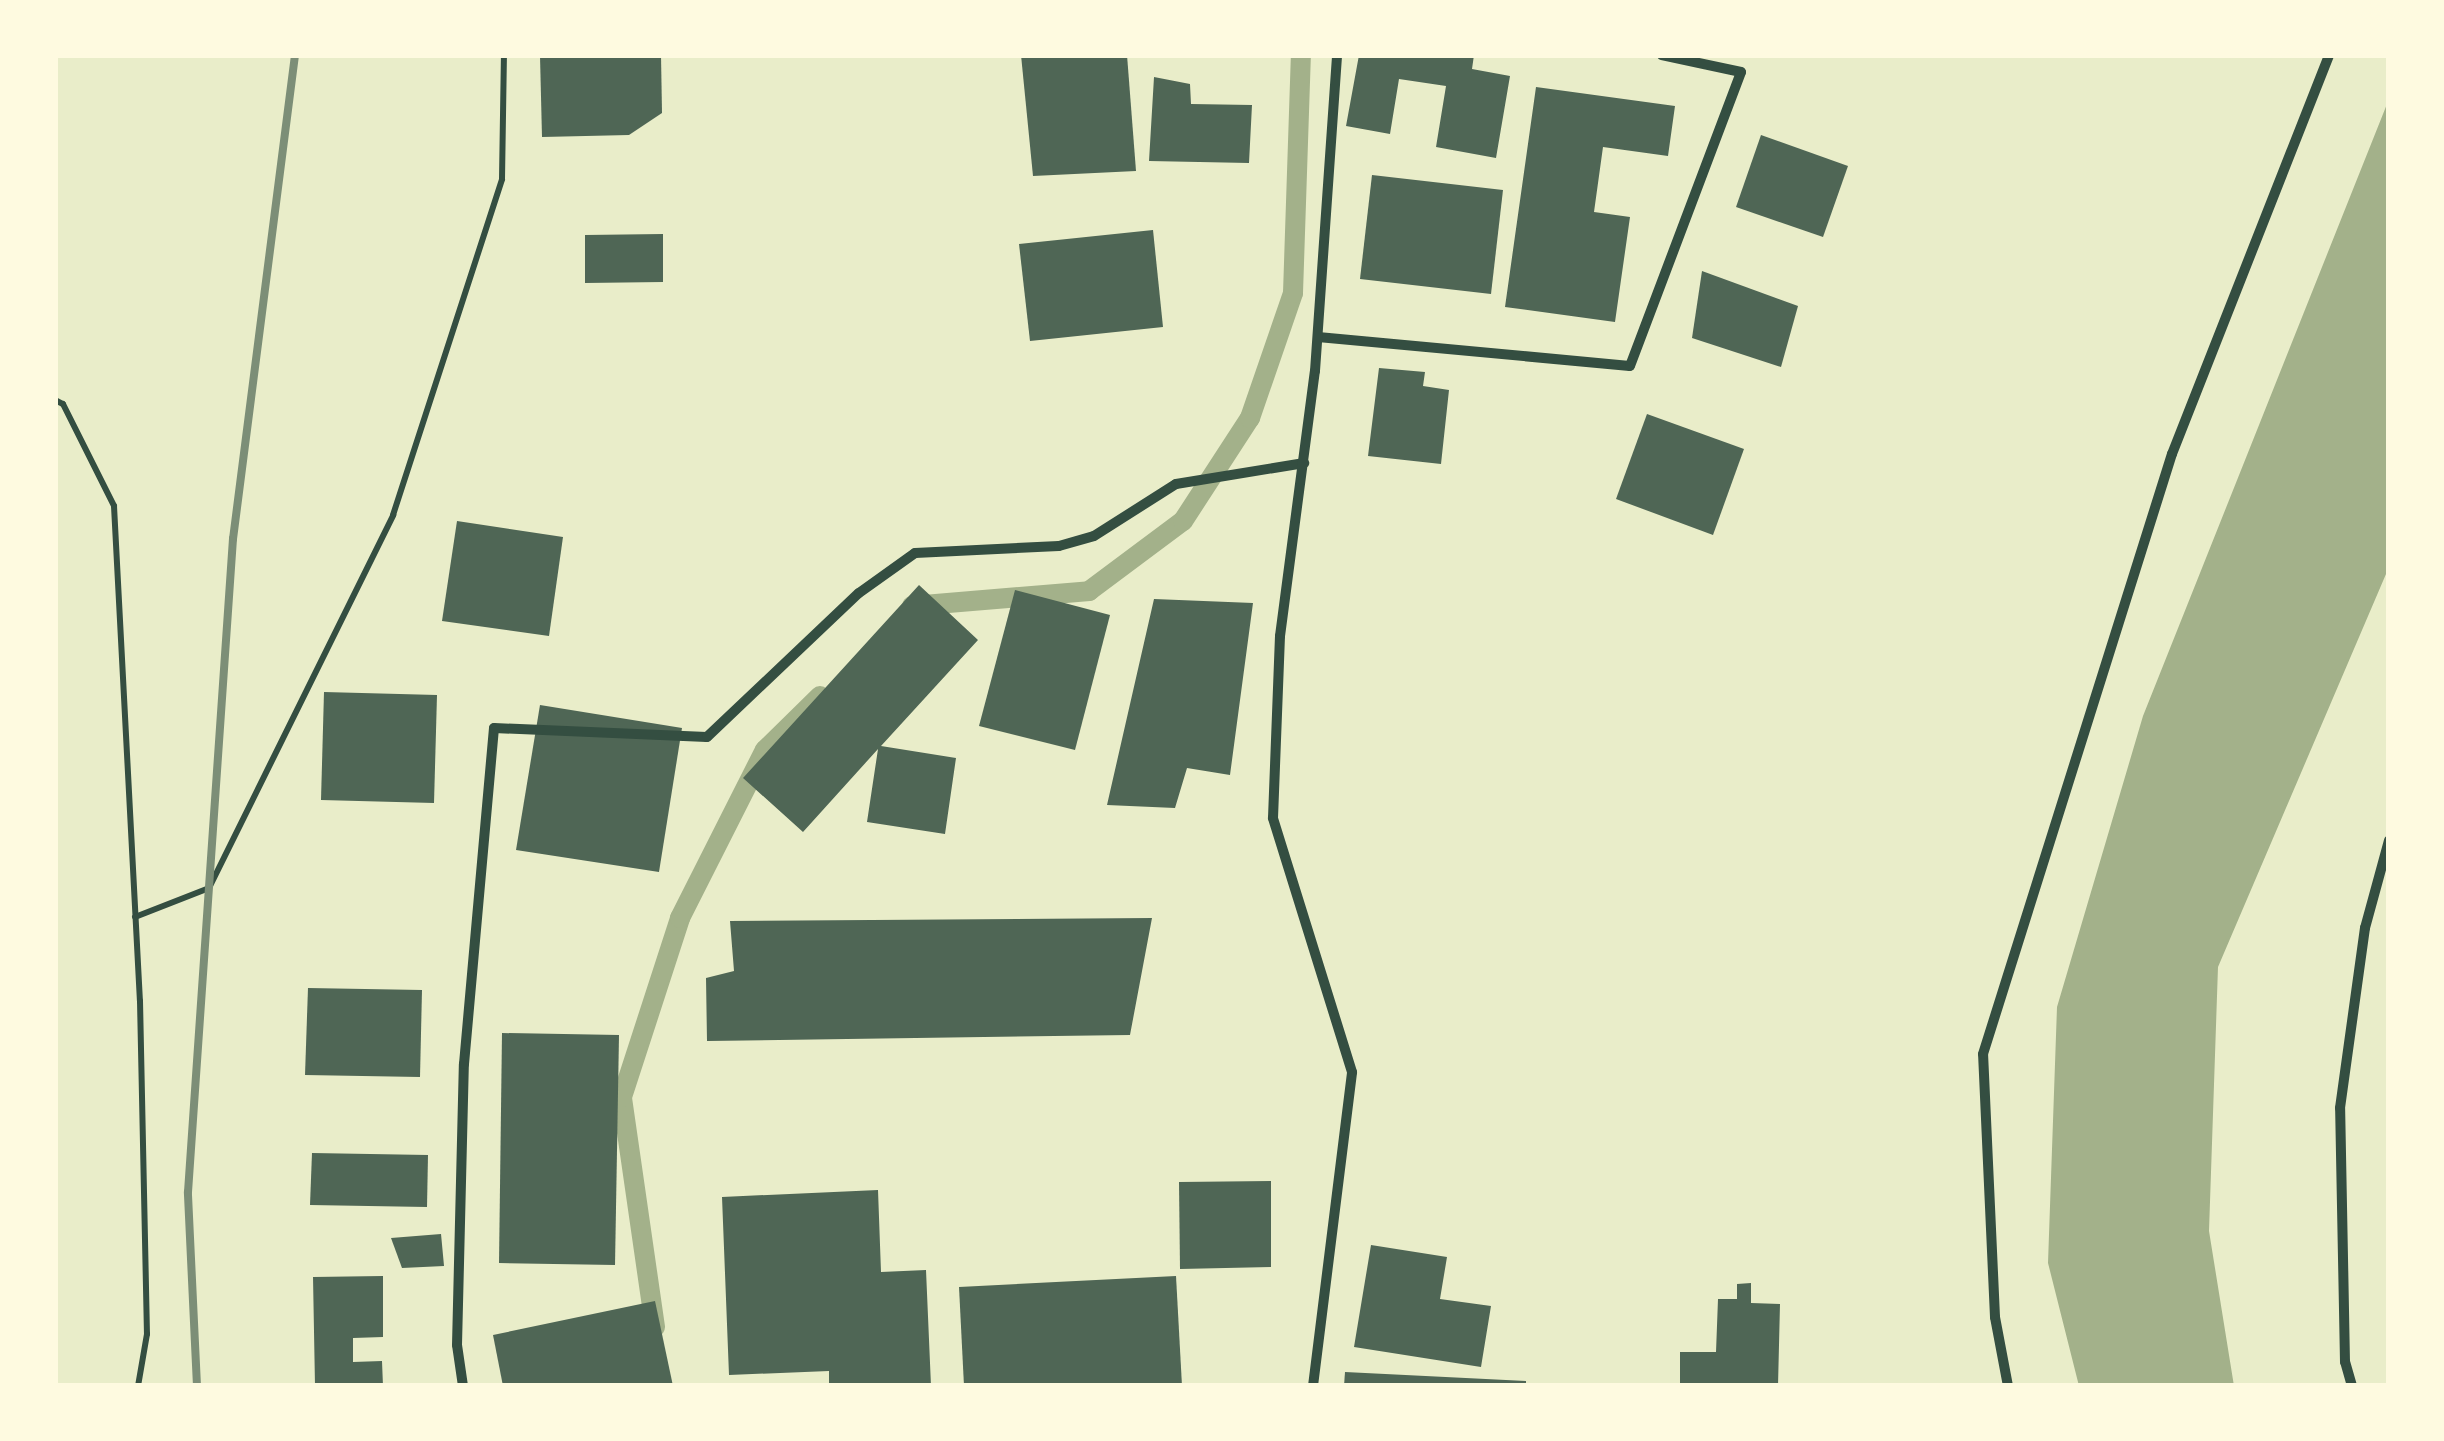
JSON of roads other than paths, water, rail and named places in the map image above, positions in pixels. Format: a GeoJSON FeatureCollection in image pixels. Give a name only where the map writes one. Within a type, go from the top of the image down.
{"type":"FeatureCollection","features":[{"type":"Feature","properties":{"kind":"street"},"geometry":{"type":"LineString","coordinates":[[1313,1386],[1352,1072],[1272,818],[1280,636],[1318,336],[1337,55]]}},
{"type":"Feature","properties":{"kind":"street"},"geometry":{"type":"LineString","coordinates":[[1318,336],[1630,366],[1741,72],[1662,55]]}},
{"type":"Feature","properties":{"kind":"street"},"geometry":{"type":"LineString","coordinates":[[2008,1386],[1995,1318],[1984,1054],[2172,454],[2329,55]]}},
{"type":"Feature","properties":{"kind":"street"},"geometry":{"type":"LineString","coordinates":[[463,1386],[457,1345],[464,1064],[494,728],[707,737],[858,593],[915,553],[1059,546],[1094,536],[1182,483],[1304,463]]}},
{"type":"Feature","properties":{"kind":"street"},"geometry":{"type":"LineString","coordinates":[[2352,1386],[2345,1362],[2340,1108],[2365,928],[2389,840]]}},
{"type":"Feature","properties":{"kind":"waterway"},"geometry":{"type":"LineString","coordinates":[[912,606],[1089,591],[1183,521],[1250,418],[1293,293],[1301,55]]}},
{"type":"Feature","properties":{"kind":"waterway"},"geometry":{"type":"LineString","coordinates":[[655,1327],[622,1097],[680,918],[765,750],[820,696]]}},
{"type":"Feature","properties":{"kind":"railway"},"geometry":{"type":"LineString","coordinates":[[197,1386],[188,1192],[233,539],[295,55]]}}]}
